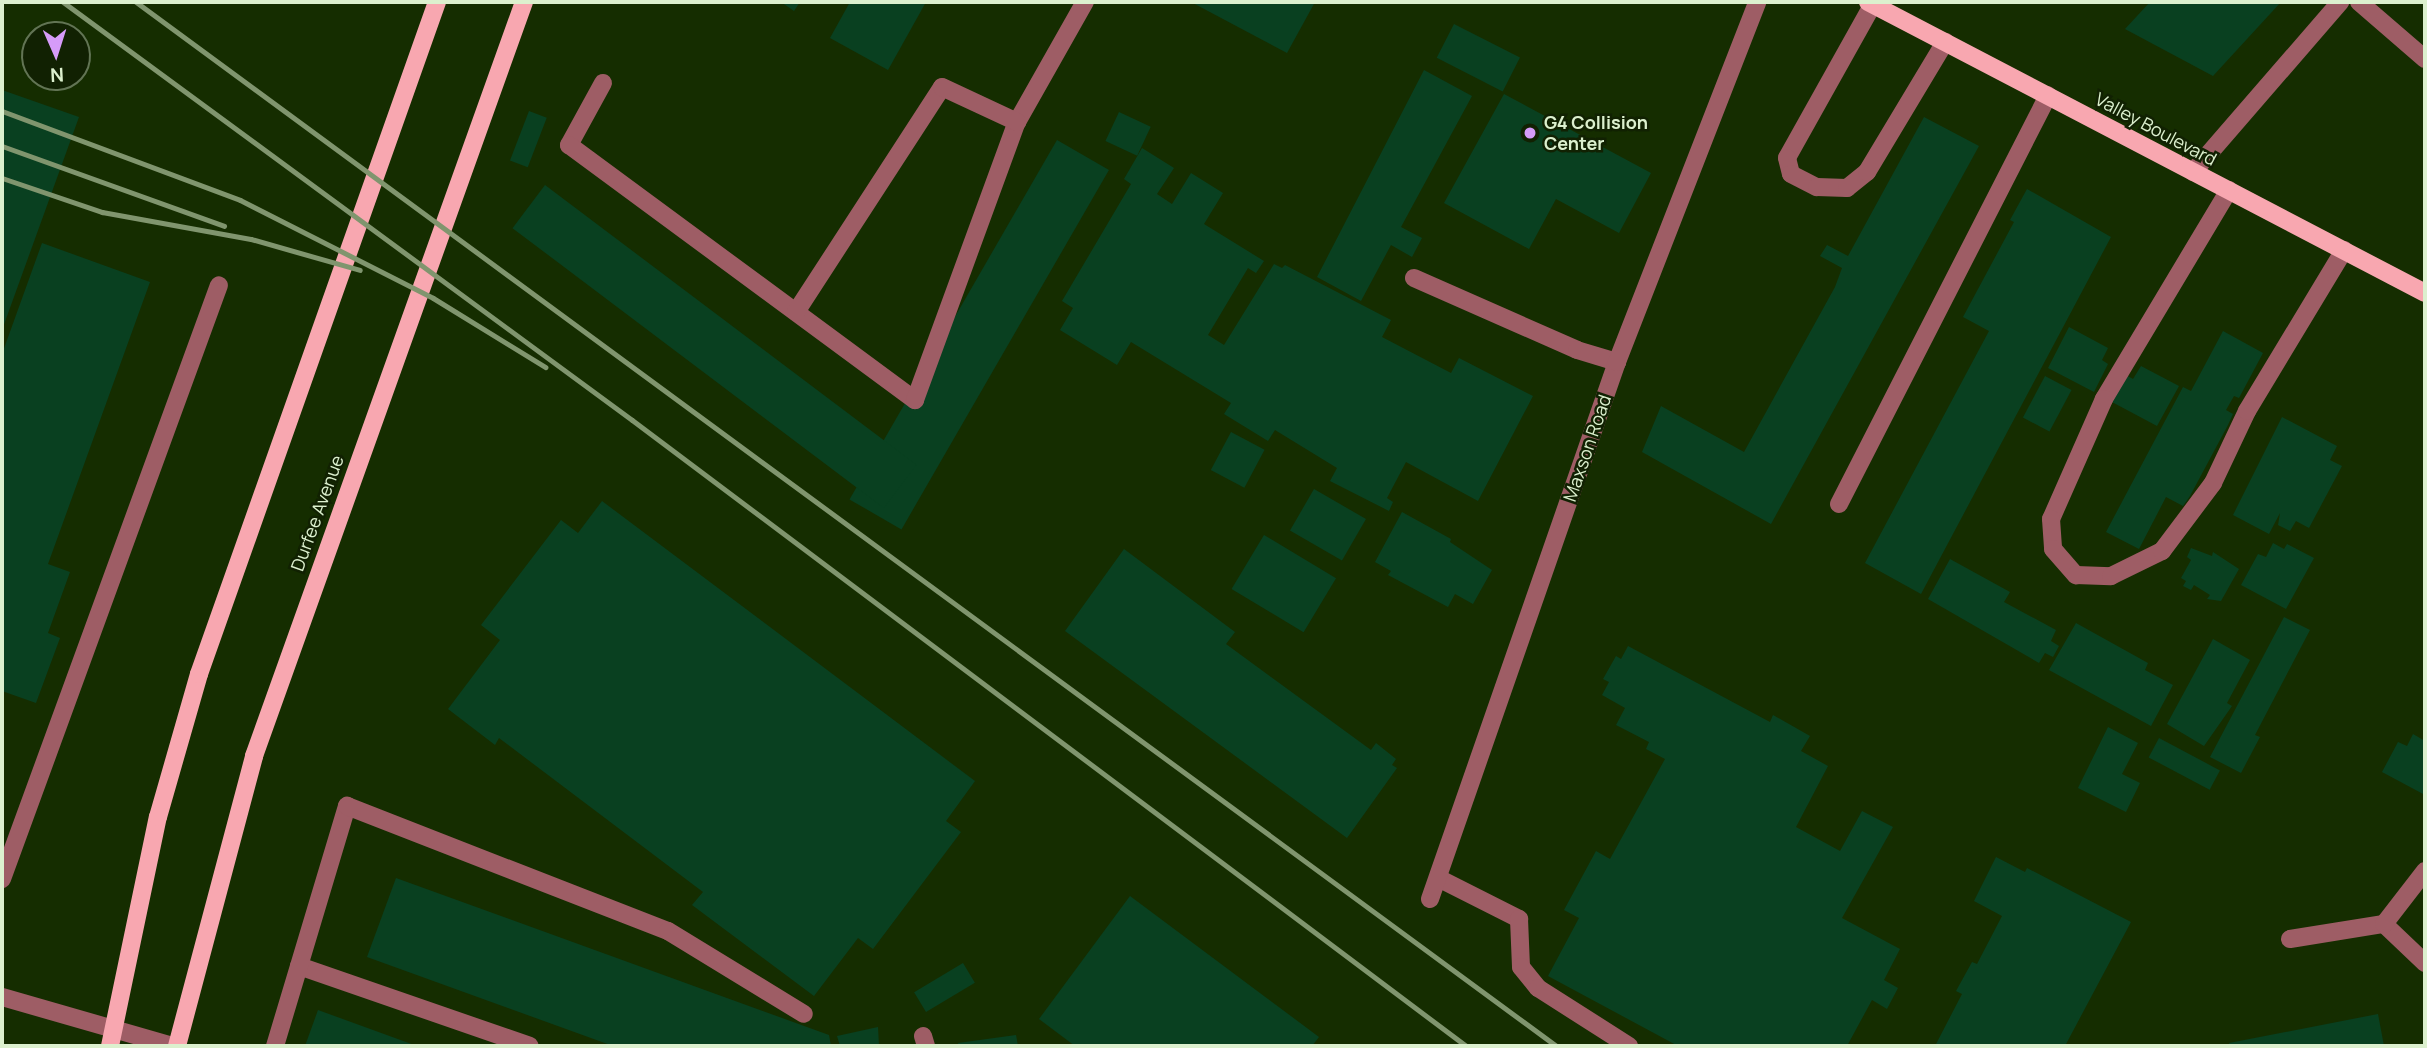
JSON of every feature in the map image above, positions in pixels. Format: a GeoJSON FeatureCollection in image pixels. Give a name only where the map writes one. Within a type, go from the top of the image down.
{"type":"FeatureCollection","features":[{"type":"Feature","properties":{"kind":"main road"},"geometry":{"type":"LineString","coordinates":[[110,1046],[158,817],[199,674],[438,2]]}},
{"type":"Feature","properties":{"kind":"main road","name":"Durfee Avenue"},"geometry":{"type":"LineString","coordinates":[[175,1046],[254,756],[524,2]]}},
{"type":"Feature","properties":{"kind":"main road","name":"Valley Boulevard"},"geometry":{"type":"LineString","coordinates":[[1870,3],[2425,293]]}},
{"type":"Feature","properties":{"kind":"street"},"geometry":{"type":"LineString","coordinates":[[603,83],[569,145],[915,400],[1017,122],[1085,2]]}},
{"type":"Feature","properties":{"kind":"street","name":"Maxson Road"},"geometry":{"type":"LineString","coordinates":[[1430,899],[1617,362],[1757,2]]}},
{"type":"Feature","properties":{"kind":"street"},"geometry":{"type":"LineString","coordinates":[[2193,172],[2340,2]]}},
{"type":"Feature","properties":{"kind":"street"},"geometry":{"type":"LineString","coordinates":[[2359,2],[2425,59]]}},
{"type":"Feature","properties":{"kind":"street"},"geometry":{"type":"LineString","coordinates":[[1870,3],[1787,158],[1791,174],[1817,187],[1847,188],[1867,172],[1945,42]]}},
{"type":"Feature","properties":{"kind":"street"},"geometry":{"type":"LineString","coordinates":[[796,312],[942,87],[1017,122]]}},
{"type":"Feature","properties":{"kind":"street"},"geometry":{"type":"LineString","coordinates":[[1839,504],[2048,95]]}},
{"type":"Feature","properties":{"kind":"street"},"geometry":{"type":"LineString","coordinates":[[2229,190],[2104,399],[2051,519],[2053,549],[2077,575],[2110,576],[2162,551],[2213,483],[2247,411],[2344,250]]}},
{"type":"Feature","properties":{"kind":"street"},"geometry":{"type":"LineString","coordinates":[[1414,278],[1577,349],[1617,362]]}},
{"type":"Feature","properties":{"kind":"street"},"geometry":{"type":"LineString","coordinates":[[2,878],[219,285]]}},
{"type":"Feature","properties":{"kind":"street"},"geometry":{"type":"LineString","coordinates":[[275,1046],[347,806],[668,931],[804,1014]]}},
{"type":"Feature","properties":{"kind":"street"},"geometry":{"type":"LineString","coordinates":[[2290,939],[2384,924],[2425,871]]}},
{"type":"Feature","properties":{"kind":"street"},"geometry":{"type":"LineString","coordinates":[[1438,878],[1519,919],[1521,967],[1538,988],[1629,1046]]}},
{"type":"Feature","properties":{"kind":"street"},"geometry":{"type":"LineString","coordinates":[[2384,924],[2425,963]]}},
{"type":"Feature","properties":{"kind":"street"},"geometry":{"type":"LineString","coordinates":[[299,966],[530,1046]]}},
{"type":"Feature","properties":{"kind":"street"},"geometry":{"type":"LineString","coordinates":[[2,998],[175,1046]]}},
{"type":"Feature","properties":{"kind":"building"},"geometry":{"type":"Polygon","coordinates":[[[781,2],[800,2],[794,11],[781,2]]]}},
{"type":"Feature","properties":{"kind":"building"},"geometry":{"type":"Polygon","coordinates":[[[850,2],[926,2],[888,70],[830,38],[850,2]]]}},
{"type":"Feature","properties":{"kind":"building"},"geometry":{"type":"Polygon","coordinates":[[[1191,2],[1315,2],[1287,53],[1191,2]]]}},
{"type":"Feature","properties":{"kind":"building"},"geometry":{"type":"Polygon","coordinates":[[[2150,2],[2281,2],[2213,76],[2125,29],[2150,2]]]}},
{"type":"Feature","properties":{"kind":"building"},"geometry":{"type":"Polygon","coordinates":[[[1454,24],[1520,58],[1503,91],[1437,58],[1454,24]]]}},
{"type":"Feature","properties":{"kind":"building"},"geometry":{"type":"Polygon","coordinates":[[[1424,70],[1472,96],[1401,227],[1422,238],[1412,257],[1391,245],[1361,301],[1317,277],[1424,70]]]}},
{"type":"Feature","properties":{"kind":"building"},"geometry":{"type":"Polygon","coordinates":[[[2,90],[79,117],[2,330],[2,90]]]}},
{"type":"Feature","properties":{"kind":"building","name":"G4 Collision Center"},"geometry":{"type":"Polygon","coordinates":[[[1504,94],[1651,173],[1619,233],[1556,199],[1529,249],[1444,203],[1504,94]]]}},
{"type":"Feature","properties":{"kind":"building"},"geometry":{"type":"Polygon","coordinates":[[[529,111],[547,118],[528,167],[510,160],[529,111]]]}},
{"type":"Feature","properties":{"kind":"building"},"geometry":{"type":"Polygon","coordinates":[[[1119,112],[1151,127],[1137,156],[1105,141],[1119,112]]]}},
{"type":"Feature","properties":{"kind":"building"},"geometry":{"type":"Polygon","coordinates":[[[1924,117],[1979,146],[1771,524],[1642,452],[1661,406],[1744,452],[1835,287],[1842,268],[1820,256],[1827,245],[1848,256],[1924,117]]]}},
{"type":"Feature","properties":{"kind":"building"},"geometry":{"type":"Polygon","coordinates":[[[1057,140],[1109,170],[901,529],[850,499],[1057,140]]]}},
{"type":"Feature","properties":{"kind":"building"},"geometry":{"type":"Polygon","coordinates":[[[1142,148],[1174,168],[1157,194],[1172,204],[1191,173],[1223,193],[1204,224],[1264,261],[1256,273],[1248,268],[1208,335],[1224,345],[1274,264],[1282,268],[1285,265],[1391,320],[1382,337],[1451,373],[1459,358],[1533,396],[1478,501],[1406,462],[1387,498],[1393,502],[1389,511],[1330,481],[1337,468],[1275,430],[1268,441],[1224,414],[1231,403],[1131,342],[1117,365],[1060,330],[1073,308],[1062,301],[1131,184],[1124,179],[1142,148]]]}},
{"type":"Feature","properties":{"kind":"building"},"geometry":{"type":"Polygon","coordinates":[[[545,185],[916,465],[884,508],[513,228],[545,185]]]}},
{"type":"Feature","properties":{"kind":"building"},"geometry":{"type":"Polygon","coordinates":[[[2027,189],[2111,237],[1921,594],[1865,563],[1989,331],[1963,317],[2014,222],[2010,220],[2027,189]]]}},
{"type":"Feature","properties":{"kind":"building"},"geometry":{"type":"Polygon","coordinates":[[[42,243],[150,282],[48,564],[70,572],[48,633],[60,638],[36,703],[2,691],[2,354],[42,243]]]}},
{"type":"Feature","properties":{"kind":"building"},"geometry":{"type":"Polygon","coordinates":[[[2069,327],[2108,348],[2102,360],[2108,364],[2094,392],[2048,368],[2069,327]]]}},
{"type":"Feature","properties":{"kind":"building"},"geometry":{"type":"Polygon","coordinates":[[[2223,331],[2263,353],[2239,398],[2234,396],[2226,410],[2233,414],[2190,496],[2183,506],[2166,497],[2139,549],[2106,532],[2183,387],[2191,391],[2223,331]]]}},
{"type":"Feature","properties":{"kind":"building"},"geometry":{"type":"Polygon","coordinates":[[[2141,366],[2179,386],[2157,426],[2112,402],[2126,375],[2133,379],[2141,366]]]}},
{"type":"Feature","properties":{"kind":"building"},"geometry":{"type":"Polygon","coordinates":[[[2045,376],[2071,390],[2049,432],[2023,417],[2045,376]]]}},
{"type":"Feature","properties":{"kind":"building"},"geometry":{"type":"Polygon","coordinates":[[[2282,417],[2337,446],[2330,460],[2342,466],[2309,528],[2296,521],[2290,531],[2278,525],[2280,513],[2269,534],[2233,515],[2282,417]]]}},
{"type":"Feature","properties":{"kind":"building"},"geometry":{"type":"Polygon","coordinates":[[[1231,432],[1265,450],[1244,488],[1211,470],[1231,432]]]}},
{"type":"Feature","properties":{"kind":"building"},"geometry":{"type":"Polygon","coordinates":[[[1314,489],[1366,519],[1342,561],[1290,531],[1314,489]]]}},
{"type":"Feature","properties":{"kind":"building"},"geometry":{"type":"Polygon","coordinates":[[[602,501],[975,781],[946,821],[961,832],[873,949],[858,938],[814,996],[692,905],[703,892],[499,738],[495,745],[448,709],[500,640],[481,625],[561,520],[578,533],[602,501]]]}},
{"type":"Feature","properties":{"kind":"building"},"geometry":{"type":"Polygon","coordinates":[[[1402,512],[1451,539],[1450,542],[1492,570],[1473,604],[1455,594],[1448,607],[1388,575],[1391,571],[1375,562],[1402,512]]]}},
{"type":"Feature","properties":{"kind":"building"},"geometry":{"type":"Polygon","coordinates":[[[1264,535],[1336,578],[1304,632],[1232,589],[1264,535]]]}},
{"type":"Feature","properties":{"kind":"building"},"geometry":{"type":"Polygon","coordinates":[[[2273,543],[2284,549],[2287,544],[2314,558],[2286,609],[2241,585],[2258,554],[2266,557],[2273,543]]]}},
{"type":"Feature","properties":{"kind":"building"},"geometry":{"type":"Polygon","coordinates":[[[2191,548],[2212,556],[2213,552],[2239,569],[2221,601],[2207,599],[2210,595],[2194,585],[2191,590],[2183,586],[2186,581],[2181,578],[2191,560],[2187,557],[2191,548]]]}},
{"type":"Feature","properties":{"kind":"building"},"geometry":{"type":"Polygon","coordinates":[[[1124,549],[1235,632],[1226,644],[1371,750],[1376,743],[1396,759],[1392,765],[1397,768],[1347,838],[1065,631],[1124,549]]]}},
{"type":"Feature","properties":{"kind":"building"},"geometry":{"type":"Polygon","coordinates":[[[1950,559],[2010,592],[2004,602],[2056,630],[2051,641],[2059,646],[2053,657],[2045,653],[2039,663],[1928,599],[1950,559]]]}},
{"type":"Feature","properties":{"kind":"building"},"geometry":{"type":"Polygon","coordinates":[[[2284,617],[2310,630],[2255,735],[2260,737],[2241,773],[2210,757],[2284,617]]]}},
{"type":"Feature","properties":{"kind":"building"},"geometry":{"type":"Polygon","coordinates":[[[2076,623],[2148,663],[2145,670],[2173,685],[2151,726],[2049,670],[2076,623]]]}},
{"type":"Feature","properties":{"kind":"building"},"geometry":{"type":"Polygon","coordinates":[[[2213,639],[2250,660],[2227,703],[2232,706],[2204,746],[2167,724],[2213,639]]]}},
{"type":"Feature","properties":{"kind":"building"},"geometry":{"type":"Polygon","coordinates":[[[1628,646],[1770,722],[1773,715],[1810,736],[1801,751],[1828,766],[1796,827],[1840,851],[1862,811],[1893,827],[1842,918],[1900,949],[1884,980],[1898,988],[1887,1009],[1872,1000],[1847,1046],[1678,1046],[1548,976],[1579,918],[1564,910],[1596,851],[1610,859],[1665,759],[1646,749],[1649,742],[1616,725],[1625,708],[1602,695],[1609,682],[1603,679],[1616,656],[1621,659],[1628,646]]]}},
{"type":"Feature","properties":{"kind":"building"},"geometry":{"type":"Polygon","coordinates":[[[2108,727],[2138,743],[2122,774],[2140,783],[2126,812],[2078,788],[2108,727]]]}},
{"type":"Feature","properties":{"kind":"building"},"geometry":{"type":"Polygon","coordinates":[[[2413,734],[2425,741],[2425,795],[2382,772],[2398,742],[2407,746],[2413,734]]]}},
{"type":"Feature","properties":{"kind":"building"},"geometry":{"type":"Polygon","coordinates":[[[2159,738],[2220,770],[2210,790],[2149,757],[2159,738]]]}},
{"type":"Feature","properties":{"kind":"building"},"geometry":{"type":"Polygon","coordinates":[[[1996,857],[2025,872],[2027,868],[2131,922],[2065,1046],[1935,1046],[1962,994],[1956,991],[1972,962],[1977,964],[2002,916],[1974,901],[1996,857]]]}},
{"type":"Feature","properties":{"kind":"building"},"geometry":{"type":"Polygon","coordinates":[[[396,878],[829,1035],[831,1046],[613,1046],[367,957],[396,878]]]}},
{"type":"Feature","properties":{"kind":"building"},"geometry":{"type":"Polygon","coordinates":[[[1130,896],[1319,1037],[1312,1046],[1075,1046],[1039,1019],[1130,896]]]}},
{"type":"Feature","properties":{"kind":"building"},"geometry":{"type":"Polygon","coordinates":[[[963,963],[975,983],[926,1012],[914,992],[963,963]]]}},
{"type":"Feature","properties":{"kind":"building"},"geometry":{"type":"Polygon","coordinates":[[[318,1010],[417,1046],[305,1046],[318,1010]]]}},
{"type":"Feature","properties":{"kind":"building"},"geometry":{"type":"Polygon","coordinates":[[[2378,1014],[2384,1046],[2230,1046],[2229,1043],[2378,1014]]]}},
{"type":"Feature","properties":{"kind":"building"},"geometry":{"type":"Polygon","coordinates":[[[878,1027],[879,1046],[840,1046],[837,1036],[878,1027]]]}},
{"type":"Feature","properties":{"kind":"building"},"geometry":{"type":"Polygon","coordinates":[[[1016,1035],[1018,1046],[959,1046],[958,1043],[1016,1035]]]}},
{"type":"Feature","properties":{"kind":"railway"},"geometry":{"type":"LineString","coordinates":[[63,2],[632,420],[1466,1046]]}},
{"type":"Feature","properties":{"kind":"railway"},"geometry":{"type":"LineString","coordinates":[[136,2],[1556,1046]]}},
{"type":"Feature","properties":{"kind":"railway"},"geometry":{"type":"LineString","coordinates":[[2,111],[240,200],[433,298],[545,367]]}},
{"type":"Feature","properties":{"kind":"railway"},"geometry":{"type":"LineString","coordinates":[[2,146],[224,226]]}},
{"type":"Feature","properties":{"kind":"railway"},"geometry":{"type":"LineString","coordinates":[[2,178],[102,212],[251,239],[360,270]]}},
{"type":"Feature","properties":{"kind":"place","name":"G4 Collision Center"},"geometry":{"type":"Point","coordinates":[1530,133]}}]}
